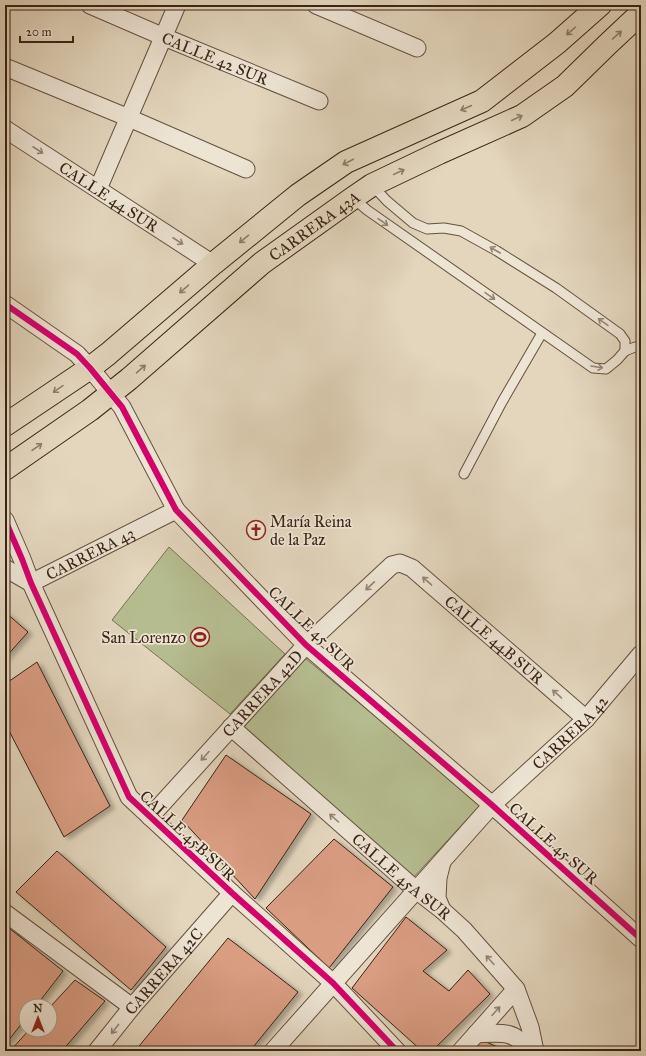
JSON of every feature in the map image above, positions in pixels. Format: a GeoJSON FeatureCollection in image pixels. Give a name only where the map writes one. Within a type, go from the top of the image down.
{"type":"FeatureCollection","features":[{"type":"Feature","properties":{"kind":"main road","name":"CARRERA 43A"},"geometry":{"type":"LineString","coordinates":[[5,426],[108,354],[213,264],[298,195],[346,162],[482,101],[557,43],[600,5]]}},
{"type":"Feature","properties":{"kind":"main road","name":"CARRERA 43A"},"geometry":{"type":"LineString","coordinates":[[5,469],[111,394],[262,263],[372,185],[522,116],[565,86],[641,13]]}},
{"type":"Feature","properties":{"kind":"street","name":"CALLE 42 SUR"},"geometry":{"type":"LineString","coordinates":[[90,5],[319,101]]}},
{"type":"Feature","properties":{"kind":"street"},"geometry":{"type":"LineString","coordinates":[[98,189],[177,5]]}},
{"type":"Feature","properties":{"kind":"street"},"geometry":{"type":"LineString","coordinates":[[316,5],[417,48]]}},
{"type":"Feature","properties":{"kind":"street"},"geometry":{"type":"LineString","coordinates":[[5,67],[246,169]]}},
{"type":"Feature","properties":{"kind":"street","name":"CALLE 44 SUR"},"geometry":{"type":"LineString","coordinates":[[5,129],[213,264]]}},
{"type":"Feature","properties":{"kind":"street","name":"CALLE 45 SUR"},"geometry":{"type":"LineString","coordinates":[[5,304],[77,354],[90,368],[122,407],[176,510],[306,645],[492,805],[641,940]]}},
{"type":"Feature","properties":{"kind":"street","name":"CARRERA 43"},"geometry":{"type":"LineString","coordinates":[[5,568],[31,583],[176,510]]}},
{"type":"Feature","properties":{"kind":"street","name":"CALLE 45B SUR"},"geometry":{"type":"LineString","coordinates":[[5,520],[31,583],[128,797],[232,893],[333,983],[397,1051]]}},
{"type":"Feature","properties":{"kind":"street","name":"CARRERA 43"},"geometry":{"type":"LineString","coordinates":[[5,561],[22,559]]}},
{"type":"Feature","properties":{"kind":"street","name":"CARRERA 42D"},"geometry":{"type":"LineString","coordinates":[[150,818],[306,645],[392,565],[400,563]]}},
{"type":"Feature","properties":{"kind":"street","name":"CALLE 44B SUR"},"geometry":{"type":"LineString","coordinates":[[400,563],[412,568],[586,719]]}},
{"type":"Feature","properties":{"kind":"street","name":"CARRERA 42"},"geometry":{"type":"LineString","coordinates":[[273,1051],[492,805],[586,719],[641,654]]}},
{"type":"Feature","properties":{"kind":"street","name":"CALLE 45A SUR"},"geometry":{"type":"LineString","coordinates":[[231,727],[416,890],[442,910],[464,930],[516,989],[530,1027],[535,1051]]}},
{"type":"Feature","properties":{"kind":"street"},"geometry":{"type":"LineString","coordinates":[[442,861],[438,878],[437,898],[442,910]]}},
{"type":"Feature","properties":{"kind":"street","name":"CARRERA 42C"},"geometry":{"type":"LineString","coordinates":[[97,1051],[132,1007],[232,893]]}},
{"type":"Feature","properties":{"kind":"street"},"geometry":{"type":"LineString","coordinates":[[5,913],[132,1007]]}},
{"type":"Feature","properties":{"kind":"street"},"geometry":{"type":"LineString","coordinates":[[461,1051],[516,989]]}},
{"type":"Feature","properties":{"kind":"street"},"geometry":{"type":"LineString","coordinates":[[476,1034],[502,1033],[515,1036],[524,1044],[528,1051]]}},
{"type":"Feature","properties":{"kind":"lane"},"geometry":{"type":"LineString","coordinates":[[372,185],[387,201],[413,223],[427,229],[444,228],[461,231],[497,251],[556,288],[620,334],[625,341],[625,350]]}},
{"type":"Feature","properties":{"kind":"lane"},"geometry":{"type":"LineString","coordinates":[[353,198],[374,215],[593,368],[606,369],[617,360],[625,350],[641,347]]}},
{"type":"Feature","properties":{"kind":"lane"},"geometry":{"type":"LineString","coordinates":[[464,474],[502,402],[542,333]]}},
{"type":"Feature","properties":{"kind":"green space","name":"San Lorenzo"},"geometry":{"type":"Polygon","coordinates":[[[169,547],[285,654],[230,714],[112,620],[169,547]]]}},
{"type":"Feature","properties":{"kind":"green space"},"geometry":{"type":"Polygon","coordinates":[[[305,658],[481,804],[413,878],[244,727],[305,658]]]}},
{"type":"Feature","properties":{"kind":"building"},"geometry":{"type":"Polygon","coordinates":[[[5,612],[28,632],[5,658],[5,612]]]}},
{"type":"Feature","properties":{"kind":"building"},"geometry":{"type":"Polygon","coordinates":[[[37,662],[110,806],[64,837],[5,723],[5,684],[37,662]]]}},
{"type":"Feature","properties":{"kind":"building"},"geometry":{"type":"Polygon","coordinates":[[[226,755],[311,814],[255,899],[182,820],[226,755]]]}},
{"type":"Feature","properties":{"kind":"building"},"geometry":{"type":"Polygon","coordinates":[[[334,839],[393,887],[329,968],[266,908],[334,839]]]}},
{"type":"Feature","properties":{"kind":"building"},"geometry":{"type":"Polygon","coordinates":[[[57,851],[166,947],[131,990],[16,892],[57,851]]]}},
{"type":"Feature","properties":{"kind":"building"},"geometry":{"type":"Polygon","coordinates":[[[406,917],[447,950],[423,971],[449,991],[468,970],[490,994],[432,1051],[422,1051],[352,988],[406,917]]]}},
{"type":"Feature","properties":{"kind":"building"},"geometry":{"type":"Polygon","coordinates":[[[9,928],[63,971],[42,998],[18,998],[18,1028],[5,1045],[5,933],[9,928]]]}},
{"type":"Feature","properties":{"kind":"building"},"geometry":{"type":"Polygon","coordinates":[[[228,938],[298,992],[250,1051],[135,1051],[228,938]]]}},
{"type":"Feature","properties":{"kind":"building"},"geometry":{"type":"Polygon","coordinates":[[[75,980],[105,1001],[62,1051],[10,1051],[22,1038],[58,1038],[58,998],[75,980]]]}},
{"type":"Feature","properties":{"kind":"building"},"geometry":{"type":"Polygon","coordinates":[[[480,1039],[506,1051],[470,1051],[480,1039]]]}},
{"type":"Feature","properties":{"kind":"cycle path"},"geometry":{"type":"LineString","coordinates":[[5,304],[77,354],[90,368],[122,407],[176,510],[306,645],[492,805],[641,939]]}},
{"type":"Feature","properties":{"kind":"cycle path"},"geometry":{"type":"LineString","coordinates":[[5,520],[31,583],[129,797],[232,893],[333,983],[397,1051]]}},
{"type":"Feature","properties":{"kind":"place","name":"María Reina de la Paz"},"geometry":{"type":"Point","coordinates":[256,530]}},
{"type":"Feature","properties":{"kind":"place","name":"San Lorenzo"},"geometry":{"type":"Point","coordinates":[200,637]}}]}
